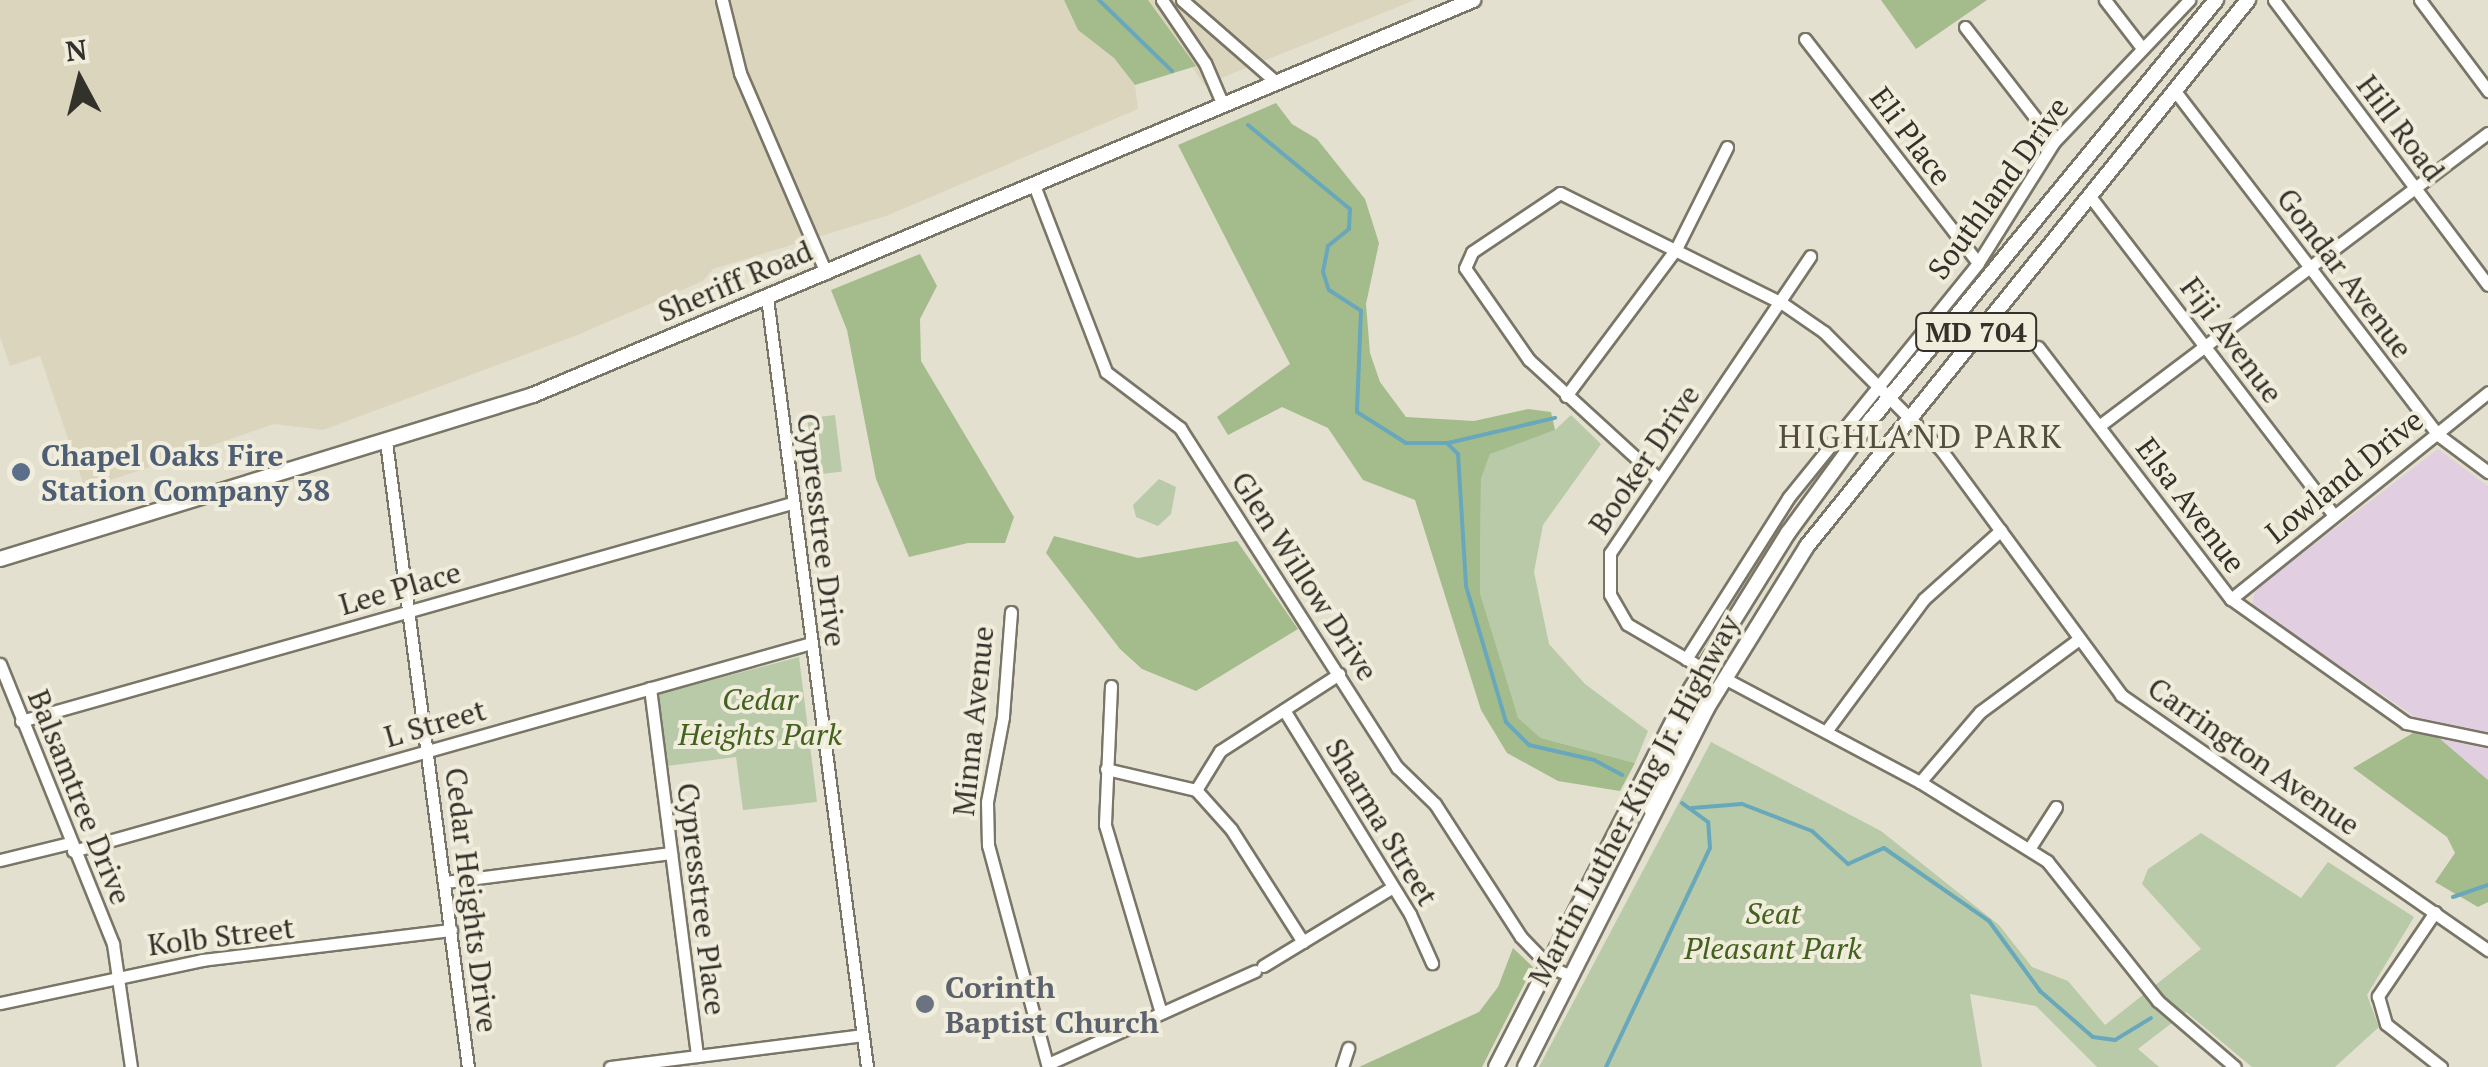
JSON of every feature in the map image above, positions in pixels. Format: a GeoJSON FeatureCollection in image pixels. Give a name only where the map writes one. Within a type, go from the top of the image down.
{"type":"FeatureCollection","features":[{"type":"Feature","properties":{"kind":"main road","name":"Sheriff Road"},"geometry":{"type":"LineString","coordinates":[[0,559],[533,395],[1472,0]]}},
{"type":"Feature","properties":{"kind":"main road","name":"Martin Luther King Jr. Highway"},"geometry":{"type":"LineString","coordinates":[[1496,1067],[1702,668],[1770,561],[1892,395],[2216,0]]}},
{"type":"Feature","properties":{"kind":"main road","name":"Martin Luther King Jr. Highway"},"geometry":{"type":"LineString","coordinates":[[1525,1067],[1724,678],[1807,546],[1909,413],[2248,0]]}},
{"type":"Feature","properties":{"kind":"main road"},"geometry":{"type":"LineString","coordinates":[[1724,678],[1716,663],[1764,584],[1770,561]]}},
{"type":"Feature","properties":{"kind":"main road"},"geometry":{"type":"LineString","coordinates":[[1652,816],[1656,782],[1703,689],[1702,668]]}},
{"type":"Feature","properties":{"kind":"street"},"geometry":{"type":"LineString","coordinates":[[722,0],[740,73],[826,273]]}},
{"type":"Feature","properties":{"kind":"street"},"geometry":{"type":"LineString","coordinates":[[1162,0],[1205,63],[1223,105]]}},
{"type":"Feature","properties":{"kind":"street"},"geometry":{"type":"LineString","coordinates":[[1182,0],[1276,83]]}},
{"type":"Feature","properties":{"kind":"street"},"geometry":{"type":"LineString","coordinates":[[2105,0],[2142,48]]}},
{"type":"Feature","properties":{"kind":"street","name":"Southland Drive"},"geometry":{"type":"LineString","coordinates":[[1686,660],[1788,498],[1978,263],[2054,142],[2189,0]]}},
{"type":"Feature","properties":{"kind":"street","name":"Hill Road"},"geometry":{"type":"LineString","coordinates":[[2274,0],[2488,286]]}},
{"type":"Feature","properties":{"kind":"street"},"geometry":{"type":"LineString","coordinates":[[2420,0],[2488,91]]}},
{"type":"Feature","properties":{"kind":"street"},"geometry":{"type":"LineString","coordinates":[[1965,28],[2054,142]]}},
{"type":"Feature","properties":{"kind":"street","name":"Eli Place"},"geometry":{"type":"LineString","coordinates":[[1805,38],[1978,263]]}},
{"type":"Feature","properties":{"kind":"street","name":"Gondar Avenue"},"geometry":{"type":"LineString","coordinates":[[2175,91],[2437,434],[2488,472]]}},
{"type":"Feature","properties":{"kind":"street"},"geometry":{"type":"LineString","coordinates":[[2099,426],[2488,133]]}},
{"type":"Feature","properties":{"kind":"street"},"geometry":{"type":"LineString","coordinates":[[1658,478],[1566,396],[1676,248],[1727,148]]}},
{"type":"Feature","properties":{"kind":"street","name":"Glen Willow Drive"},"geometry":{"type":"LineString","coordinates":[[1034,185],[1106,372],[1184,434],[1397,767],[1435,804],[1521,937],[1550,967],[1572,976]]}},
{"type":"Feature","properties":{"kind":"street","name":"Carrington Avenue"},"geometry":{"type":"LineString","coordinates":[[1566,396],[1529,360],[1468,274],[1464,261],[1556,194],[1571,194],[1782,303],[1878,382],[1909,413],[2122,694],[2488,950]]}},
{"type":"Feature","properties":{"kind":"street","name":"Fiji Avenue"},"geometry":{"type":"LineString","coordinates":[[2089,195],[2334,515]]}},
{"type":"Feature","properties":{"kind":"street","name":"Booker Drive"},"geometry":{"type":"LineString","coordinates":[[1702,668],[1627,624],[1609,588],[1614,544],[1782,303],[1810,256]]}},
{"type":"Feature","properties":{"kind":"street","name":"Cypresstree Drive"},"geometry":{"type":"LineString","coordinates":[[767,298],[867,1067]]}},
{"type":"Feature","properties":{"kind":"street","name":"Elsa Avenue"},"geometry":{"type":"LineString","coordinates":[[2038,347],[2231,598],[2406,723],[2488,740]]}},
{"type":"Feature","properties":{"kind":"street","name":"Lowland Drive"},"geometry":{"type":"LineString","coordinates":[[2231,598],[2488,392]]}},
{"type":"Feature","properties":{"kind":"street","name":"Cedar Heights Drive"},"geometry":{"type":"LineString","coordinates":[[386,442],[468,1067]]}},
{"type":"Feature","properties":{"kind":"street","name":"Lee Place"},"geometry":{"type":"LineString","coordinates":[[0,716],[19,716],[792,503]]}},
{"type":"Feature","properties":{"kind":"street"},"geometry":{"type":"LineString","coordinates":[[1827,730],[1924,598],[2001,530]]}},
{"type":"Feature","properties":{"kind":"street","name":"Minna Avenue"},"geometry":{"type":"LineString","coordinates":[[1010,612],[1003,717],[987,802],[988,845],[1048,1066]]}},
{"type":"Feature","properties":{"kind":"street"},"geometry":{"type":"LineString","coordinates":[[1920,782],[1980,712],[2079,640]]}},
{"type":"Feature","properties":{"kind":"street","name":"L Street"},"geometry":{"type":"LineString","coordinates":[[0,860],[71,847],[812,644]]}},
{"type":"Feature","properties":{"kind":"street","name":"Balsamtree Drive"},"geometry":{"type":"LineString","coordinates":[[0,664],[113,944],[131,1067]]}},
{"type":"Feature","properties":{"kind":"street"},"geometry":{"type":"LineString","coordinates":[[1196,790],[1220,751],[1339,674]]}},
{"type":"Feature","properties":{"kind":"street"},"geometry":{"type":"LineString","coordinates":[[1724,678],[1920,782],[2029,849],[2064,876],[2158,1001],[2235,1067]]}},
{"type":"Feature","properties":{"kind":"street"},"geometry":{"type":"LineString","coordinates":[[1112,686],[1106,831],[1161,1013]]}},
{"type":"Feature","properties":{"kind":"street","name":"Cypresstree Place"},"geometry":{"type":"LineString","coordinates":[[650,688],[696,1056]]}},
{"type":"Feature","properties":{"kind":"street","name":"Sharma Street"},"geometry":{"type":"LineString","coordinates":[[1284,710],[1393,887],[1432,963]]}},
{"type":"Feature","properties":{"kind":"street"},"geometry":{"type":"LineString","coordinates":[[1106,769],[1196,790],[1231,829],[1303,942]]}},
{"type":"Feature","properties":{"kind":"street"},"geometry":{"type":"LineString","coordinates":[[2029,849],[2056,807]]}},
{"type":"Feature","properties":{"kind":"street"},"geometry":{"type":"LineString","coordinates":[[445,882],[671,853]]}},
{"type":"Feature","properties":{"kind":"street"},"geometry":{"type":"LineString","coordinates":[[1048,1066],[1259,969],[1393,887]]}},
{"type":"Feature","properties":{"kind":"street"},"geometry":{"type":"LineString","coordinates":[[2435,912],[2378,996],[2386,1024],[2441,1067]]}},
{"type":"Feature","properties":{"kind":"street","name":"Kolb Street"},"geometry":{"type":"LineString","coordinates":[[0,1003],[118,975],[450,930]]}},
{"type":"Feature","properties":{"kind":"street"},"geometry":{"type":"LineString","coordinates":[[610,1067],[862,1035]]}},
{"type":"Feature","properties":{"kind":"street"},"geometry":{"type":"LineString","coordinates":[[1342,1067],[1348,1048]]}},
{"type":"Feature","properties":{"kind":"shaded area"},"geometry":{"type":"Polygon","coordinates":[[[0,0],[1064,0],[1078,30],[1114,58],[1135,85],[1138,109],[886,216],[713,269],[703,281],[575,336],[323,430],[274,424],[85,489],[40,356],[10,366],[0,337],[0,0]]]}},
{"type":"Feature","properties":{"kind":"shaded area"},"geometry":{"type":"Polygon","coordinates":[[[1148,0],[1415,0],[1204,85],[1148,0]]]}},
{"type":"Feature","properties":{"kind":"shaded area"},"geometry":{"type":"Polygon","coordinates":[[[2438,449],[2488,486],[2488,780],[2411,714],[2252,606],[2255,590],[2438,449]]]}},
{"type":"Feature","properties":{"kind":"green space"},"geometry":{"type":"Polygon","coordinates":[[[1064,0],[1148,0],[1196,66],[1135,85],[1114,58],[1078,30],[1064,0]]]}},
{"type":"Feature","properties":{"kind":"green space"},"geometry":{"type":"Polygon","coordinates":[[[1881,0],[1987,0],[1916,49],[1881,0]]]}},
{"type":"Feature","properties":{"kind":"green space"},"geometry":{"type":"Polygon","coordinates":[[[1276,103],[1292,124],[1317,139],[1365,199],[1379,243],[1366,304],[1370,353],[1380,382],[1406,417],[1474,421],[1528,409],[1551,412],[1555,430],[1490,454],[1481,479],[1480,593],[1518,718],[1541,738],[1635,763],[1620,791],[1558,781],[1507,753],[1481,710],[1415,500],[1363,480],[1328,428],[1282,407],[1228,435],[1217,417],[1290,364],[1178,145],[1276,103]]]}},
{"type":"Feature","properties":{"kind":"green space"},"geometry":{"type":"Polygon","coordinates":[[[920,254],[937,286],[920,319],[921,361],[1014,517],[1005,543],[968,543],[909,557],[876,479],[847,330],[831,290],[920,254]]]}},
{"type":"Feature","properties":{"kind":"green space"},"geometry":{"type":"Polygon","coordinates":[[[835,415],[842,472],[814,475],[807,418],[835,415]]]}},
{"type":"Feature","properties":{"kind":"green space"},"geometry":{"type":"Polygon","coordinates":[[[1571,415],[1601,444],[1543,525],[1534,572],[1549,644],[1585,684],[1648,731],[1635,763],[1541,738],[1517,718],[1480,593],[1481,479],[1490,453],[1555,430],[1571,415]]]}},
{"type":"Feature","properties":{"kind":"green space"},"geometry":{"type":"Polygon","coordinates":[[[1159,479],[1176,487],[1171,514],[1158,526],[1136,517],[1133,505],[1159,479]]]}},
{"type":"Feature","properties":{"kind":"green space"},"geometry":{"type":"Polygon","coordinates":[[[1054,536],[1138,558],[1237,541],[1298,629],[1196,691],[1142,669],[1120,649],[1046,553],[1054,536]]]}},
{"type":"Feature","properties":{"kind":"green space","name":"Cedar Heights Park"},"geometry":{"type":"Polygon","coordinates":[[[799,657],[817,802],[743,810],[736,757],[667,766],[659,694],[799,657]]]}},
{"type":"Feature","properties":{"kind":"green space"},"geometry":{"type":"Polygon","coordinates":[[[2425,726],[2488,780],[2488,902],[2478,907],[2435,882],[2455,853],[2447,837],[2353,768],[2425,726]]]}},
{"type":"Feature","properties":{"kind":"green space","name":"Seat Pleasant Park"},"geometry":{"type":"Polygon","coordinates":[[[1711,742],[1881,831],[1999,925],[2032,967],[2068,981],[2105,1025],[2201,949],[2142,884],[2148,869],[2201,833],[2301,898],[2328,862],[2414,917],[2367,995],[2379,1027],[2335,1067],[2252,1067],[2186,1012],[2138,1049],[2159,1067],[2097,1067],[2036,1006],[1970,994],[1982,1067],[1539,1067],[1711,742]]]}},
{"type":"Feature","properties":{"kind":"green space"},"geometry":{"type":"Polygon","coordinates":[[[1513,948],[1533,967],[1482,1067],[1359,1067],[1479,1012],[1498,987],[1513,948]]]}},
{"type":"Feature","properties":{"kind":"waterway"},"geometry":{"type":"LineString","coordinates":[[1099,0],[1172,71]]}},
{"type":"Feature","properties":{"kind":"waterway"},"geometry":{"type":"LineString","coordinates":[[1248,125],[1350,209],[1349,229],[1328,246],[1323,272],[1329,290],[1361,311],[1357,412],[1406,443],[1447,443],[1458,454],[1466,586],[1506,722],[1529,745],[1594,760],[1622,775]]}},
{"type":"Feature","properties":{"kind":"waterway"},"geometry":{"type":"LineString","coordinates":[[1448,443],[1555,418]]}},
{"type":"Feature","properties":{"kind":"waterway"},"geometry":{"type":"LineString","coordinates":[[1606,1067],[1710,848],[1708,822],[1682,803]]}},
{"type":"Feature","properties":{"kind":"waterway"},"geometry":{"type":"LineString","coordinates":[[1692,808],[1742,804],[1812,831],[1848,864],[1884,848],[1989,921],[2040,991],[2093,1037],[2115,1040],[2151,1018]]}},
{"type":"Feature","properties":{"kind":"waterway"},"geometry":{"type":"LineString","coordinates":[[2453,897],[2488,885]]}},
{"type":"Feature","properties":{"kind":"place","name":"Chapel Oaks Fire Station Company 38"},"geometry":{"type":"Point","coordinates":[21,472]}},
{"type":"Feature","properties":{"kind":"place","name":"Corinth Baptist Church"},"geometry":{"type":"Point","coordinates":[925,1004]}},
{"type":"Feature","properties":{"kind":"district","name":"HIGHLAND PARK"},"geometry":{"type":"Point","coordinates":[1921,436]}}]}
